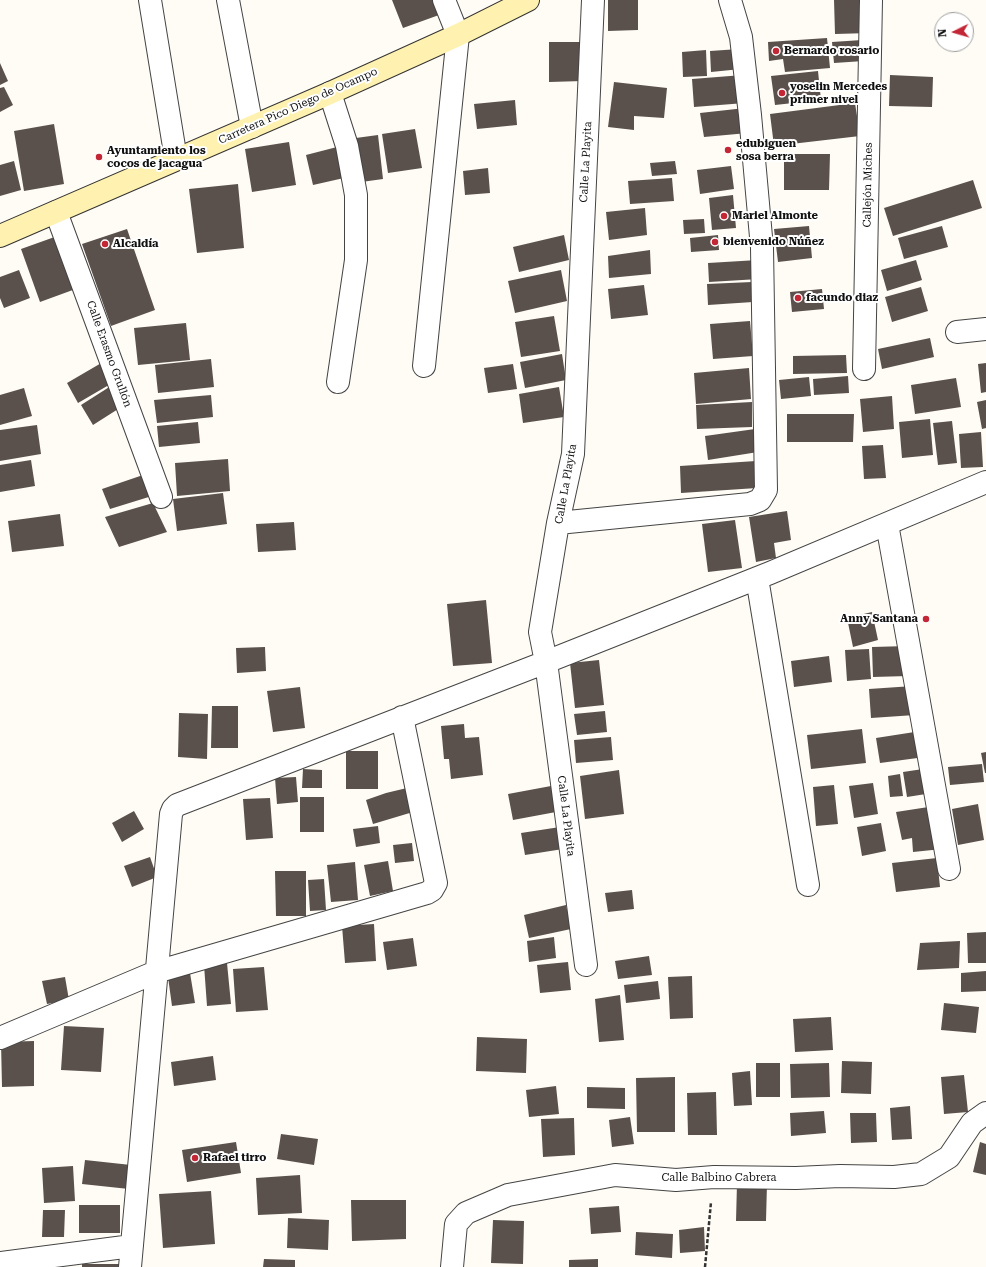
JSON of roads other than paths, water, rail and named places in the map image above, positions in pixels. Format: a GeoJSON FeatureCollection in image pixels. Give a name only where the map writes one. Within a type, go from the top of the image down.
{"type":"FeatureCollection","features":[{"type":"Feature","properties":{"kind":"street"},"geometry":{"type":"LineString","coordinates":[[150,0],[176,159]]}},
{"type":"Feature","properties":{"kind":"street"},"geometry":{"type":"LineString","coordinates":[[228,0],[252,128]]}},
{"type":"Feature","properties":{"kind":"street"},"geometry":{"type":"LineString","coordinates":[[424,366],[458,35],[444,0]]}},
{"type":"Feature","properties":{"kind":"street","name":"Carretera Pico Diego de Ocampo"},"geometry":{"type":"LineString","coordinates":[[0,236],[176,159],[252,128],[458,35],[528,0]]}},
{"type":"Feature","properties":{"kind":"street","name":"Calle La Playita"},"geometry":{"type":"LineString","coordinates":[[586,965],[546,662],[540,632],[558,523],[573,454],[594,0]]}},
{"type":"Feature","properties":{"kind":"street"},"geometry":{"type":"LineString","coordinates":[[558,523],[750,504],[760,500],[766,490],[762,248],[750,115],[741,37],[730,0]]}},
{"type":"Feature","properties":{"kind":"street","name":"Callejón Miches"},"geometry":{"type":"LineString","coordinates":[[864,369],[871,0]]}},
{"type":"Feature","properties":{"kind":"street"},"geometry":{"type":"LineString","coordinates":[[330,93],[347,146],[356,195],[356,260],[338,382]]}},
{"type":"Feature","properties":{"kind":"street","name":"Calle Erasmo Grullón"},"geometry":{"type":"LineString","coordinates":[[56,212],[161,497]]}},
{"type":"Feature","properties":{"kind":"street"},"geometry":{"type":"LineString","coordinates":[[957,332],[986,329]]}},
{"type":"Feature","properties":{"kind":"street"},"geometry":{"type":"LineString","coordinates":[[0,1263],[131,1257],[171,814],[177,805],[546,662],[757,578],[986,482]]}},
{"type":"Feature","properties":{"kind":"street"},"geometry":{"type":"LineString","coordinates":[[887,524],[949,869]]}},
{"type":"Feature","properties":{"kind":"street"},"geometry":{"type":"LineString","coordinates":[[757,578],[808,885]]}},
{"type":"Feature","properties":{"kind":"street"},"geometry":{"type":"LineString","coordinates":[[0,1038],[156,972],[428,893],[432,890],[436,883],[402,717]]}},
{"type":"Feature","properties":{"kind":"street","name":"Calle Balbino Cabrera"},"geometry":{"type":"LineString","coordinates":[[452,1267],[456,1224],[466,1213],[508,1195],[615,1175],[676,1180],[714,1177],[894,1177],[920,1174],[949,1157],[972,1123],[986,1113]]}},
{"type":"Feature","properties":{"kind":"place","name":"Bernardo rosario"},"geometry":{"type":"Point","coordinates":[776,51]}},
{"type":"Feature","properties":{"kind":"place","name":"yoselin Mercedes primer nivel"},"geometry":{"type":"Point","coordinates":[782,93]}},
{"type":"Feature","properties":{"kind":"place","name":"edubiguen sosa berra"},"geometry":{"type":"Point","coordinates":[728,150]}},
{"type":"Feature","properties":{"kind":"place","name":"Ayuntamiento los cocos de jacagua"},"geometry":{"type":"Point","coordinates":[99,157]}},
{"type":"Feature","properties":{"kind":"place","name":"Mariel Almonte"},"geometry":{"type":"Point","coordinates":[724,216]}},
{"type":"Feature","properties":{"kind":"place","name":"bienvenido Núñez"},"geometry":{"type":"Point","coordinates":[715,242]}},
{"type":"Feature","properties":{"kind":"place","name":"Alcaldía"},"geometry":{"type":"Point","coordinates":[105,244]}},
{"type":"Feature","properties":{"kind":"place","name":"facundo diaz"},"geometry":{"type":"Point","coordinates":[798,298]}},
{"type":"Feature","properties":{"kind":"place","name":"Anny Santana"},"geometry":{"type":"Point","coordinates":[926,619]}},
{"type":"Feature","properties":{"kind":"place","name":"Rafael tirro"},"geometry":{"type":"Point","coordinates":[195,1158]}}]}
